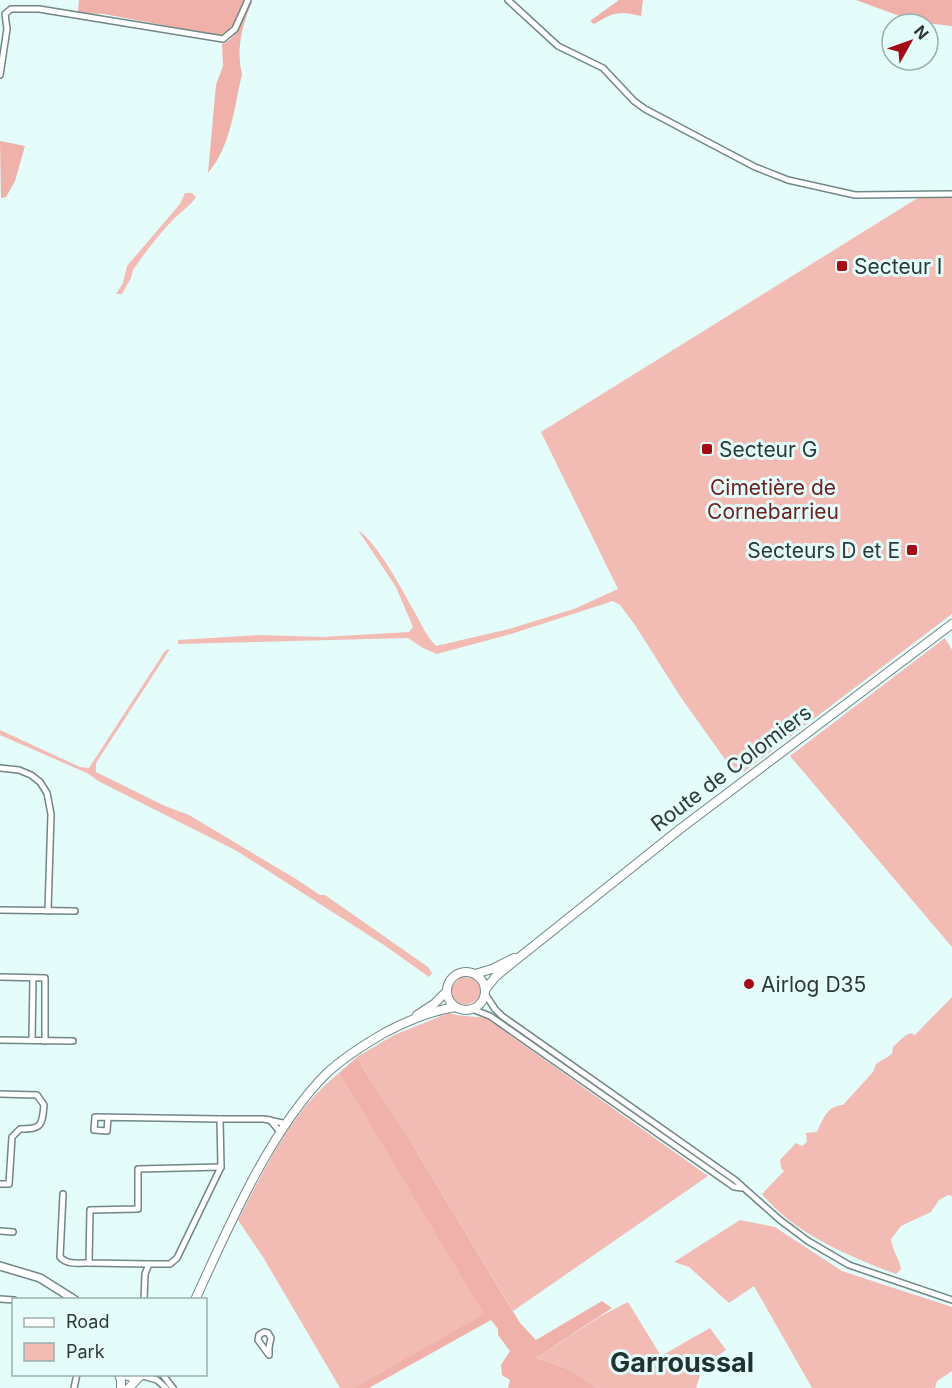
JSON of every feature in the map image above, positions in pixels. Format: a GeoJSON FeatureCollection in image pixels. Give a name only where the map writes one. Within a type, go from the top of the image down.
{"type":"FeatureCollection","features":[{"type":"Feature","properties":{"kind":"main road","name":"Route de Colomiers"},"geometry":{"type":"LineString","coordinates":[[485,992],[496,976],[680,829],[952,624]]}},
{"type":"Feature","properties":{"kind":"main road","name":"Route de Colomiers"},"geometry":{"type":"LineString","coordinates":[[475,974],[492,969],[536,946]]}},
{"type":"Feature","properties":{"kind":"main road"},"geometry":{"type":"LineString","coordinates":[[195,1298],[237,1211],[281,1133],[315,1086],[338,1064],[434,1004],[446,992],[450,979],[455,975],[462,972],[475,974],[483,984],[485,992],[482,1002],[466,1011],[455,1007],[446,992]]}},
{"type":"Feature","properties":{"kind":"main road"},"geometry":{"type":"LineString","coordinates":[[406,1022],[455,1007]]}},
{"type":"Feature","properties":{"kind":"main road"},"geometry":{"type":"LineString","coordinates":[[129,1388],[143,1376]]}},
{"type":"Feature","properties":{"kind":"street"},"geometry":{"type":"LineString","coordinates":[[0,75],[7,29],[5,14],[11,9],[39,9],[223,39],[235,29],[248,0]]}},
{"type":"Feature","properties":{"kind":"street"},"geometry":{"type":"LineString","coordinates":[[508,0],[558,46],[603,68],[634,101],[645,109],[771,174],[825,190],[855,195],[952,194]]}},
{"type":"Feature","properties":{"kind":"street"},"geometry":{"type":"LineString","coordinates":[[0,768],[19,770],[31,775],[40,782],[47,793],[51,814],[48,911]]}},
{"type":"Feature","properties":{"kind":"street"},"geometry":{"type":"LineString","coordinates":[[0,910],[75,911]]}},
{"type":"Feature","properties":{"kind":"street"},"geometry":{"type":"LineString","coordinates":[[0,977],[45,978],[45,1041]]}},
{"type":"Feature","properties":{"kind":"street"},"geometry":{"type":"LineString","coordinates":[[32,1040],[33,978]]}},
{"type":"Feature","properties":{"kind":"street"},"geometry":{"type":"LineString","coordinates":[[485,992],[502,1016],[735,1180],[791,1230],[849,1265],[952,1300]]}},
{"type":"Feature","properties":{"kind":"street"},"geometry":{"type":"LineString","coordinates":[[472,1009],[490,1016],[729,1184],[743,1188]]}},
{"type":"Feature","properties":{"kind":"street"},"geometry":{"type":"LineString","coordinates":[[0,1040],[73,1041]]}},
{"type":"Feature","properties":{"kind":"street"},"geometry":{"type":"LineString","coordinates":[[0,1094],[37,1095],[44,1105],[42,1123],[39,1127],[20,1129],[12,1137],[9,1184],[0,1184]]}},
{"type":"Feature","properties":{"kind":"street"},"geometry":{"type":"LineString","coordinates":[[108,1118],[270,1120],[287,1124]]}},
{"type":"Feature","properties":{"kind":"street"},"geometry":{"type":"LineString","coordinates":[[63,1194],[60,1257],[63,1261],[70,1263],[170,1264],[177,1257],[221,1167],[220,1119]]}},
{"type":"Feature","properties":{"kind":"street"},"geometry":{"type":"LineString","coordinates":[[270,1120],[281,1133]]}},
{"type":"Feature","properties":{"kind":"street"},"geometry":{"type":"LineString","coordinates":[[89,1263],[90,1210],[138,1209],[138,1169],[221,1167]]}},
{"type":"Feature","properties":{"kind":"street"},"geometry":{"type":"LineString","coordinates":[[0,1231],[13,1232]]}},
{"type":"Feature","properties":{"kind":"street"},"geometry":{"type":"LineString","coordinates":[[144,1298],[145,1274],[149,1264]]}},
{"type":"Feature","properties":{"kind":"street"},"geometry":{"type":"LineString","coordinates":[[0,1266],[40,1278],[73,1298]]}},
{"type":"Feature","properties":{"kind":"street"},"geometry":{"type":"LineString","coordinates":[[143,1376],[157,1380],[166,1388]]}},
{"type":"Feature","properties":{"kind":"street"},"geometry":{"type":"LineString","coordinates":[[164,1376],[173,1388]]}},
{"type":"Feature","properties":{"kind":"green space"},"geometry":{"type":"Polygon","coordinates":[[[185,193],[192,193],[196,197],[150,246],[133,270],[122,294],[116,294],[123,283],[127,266],[180,204],[185,193]]]}},
{"type":"Feature","properties":{"kind":"green space","name":"Cimetière de Cornebarrieu"},"geometry":{"type":"Polygon","coordinates":[[[921,196],[952,198],[952,614],[741,774],[729,765],[682,699],[635,625],[620,605],[613,601],[511,634],[437,654],[408,638],[178,644],[178,640],[258,635],[322,637],[409,632],[413,627],[396,587],[358,530],[382,556],[426,634],[436,646],[509,629],[574,609],[618,589],[541,432],[921,196]]]}},
{"type":"Feature","properties":{"kind":"green space"},"geometry":{"type":"Polygon","coordinates":[[[945,638],[952,650],[952,947],[790,756],[945,638]]]}},
{"type":"Feature","properties":{"kind":"green space"},"geometry":{"type":"Polygon","coordinates":[[[170,649],[96,763],[96,772],[165,806],[189,815],[320,895],[325,895],[428,967],[432,973],[429,977],[384,945],[237,851],[100,782],[87,773],[0,735],[0,730],[80,767],[89,768],[165,651],[170,649]]]}},
{"type":"Feature","properties":{"kind":"green space"},"geometry":{"type":"Polygon","coordinates":[[[461,977],[473,978],[479,986],[480,993],[477,999],[464,1005],[457,1003],[453,997],[452,986],[461,977]]]}},
{"type":"Feature","properties":{"kind":"green space"},"geometry":{"type":"Polygon","coordinates":[[[952,997],[952,1196],[948,1195],[939,1200],[931,1212],[901,1226],[891,1239],[901,1269],[896,1274],[859,1260],[806,1232],[790,1221],[762,1194],[784,1171],[780,1160],[796,1143],[802,1146],[807,1142],[806,1133],[817,1132],[829,1111],[843,1105],[873,1072],[876,1064],[892,1054],[893,1047],[903,1037],[910,1033],[915,1035],[952,997]]]}},
{"type":"Feature","properties":{"kind":"green space"},"geometry":{"type":"Polygon","coordinates":[[[449,1013],[486,1018],[708,1176],[513,1311],[357,1057],[394,1035],[449,1013]]]}},
{"type":"Feature","properties":{"kind":"green space"},"geometry":{"type":"Polygon","coordinates":[[[339,1073],[485,1314],[353,1388],[340,1388],[263,1257],[238,1220],[269,1161],[294,1122],[307,1104],[339,1073]]]}},
{"type":"Feature","properties":{"kind":"green space"},"geometry":{"type":"Polygon","coordinates":[[[740,1220],[775,1227],[842,1271],[952,1307],[952,1371],[937,1381],[935,1388],[812,1388],[754,1286],[729,1303],[689,1267],[674,1262],[740,1220]]]}},
{"type":"Feature","properties":{"kind":"green space"},"geometry":{"type":"Polygon","coordinates":[[[628,1302],[661,1356],[710,1328],[726,1350],[703,1366],[696,1388],[597,1388],[571,1370],[536,1358],[601,1316],[628,1302]]]}},
{"type":"Feature","properties":{"kind":"shaded area"},"geometry":{"type":"Polygon","coordinates":[[[79,0],[247,0],[234,25],[220,36],[104,14],[78,13],[79,0]]]}},
{"type":"Feature","properties":{"kind":"shaded area"},"geometry":{"type":"Polygon","coordinates":[[[619,0],[643,0],[641,16],[621,13],[611,15],[594,24],[590,21],[619,0]]]}},
{"type":"Feature","properties":{"kind":"shaded area"},"geometry":{"type":"Polygon","coordinates":[[[856,0],[952,0],[952,26],[940,25],[940,12],[889,12],[856,0]]]}},
{"type":"Feature","properties":{"kind":"shaded area"},"geometry":{"type":"Polygon","coordinates":[[[249,2],[252,2],[241,37],[242,74],[234,113],[222,151],[208,173],[216,85],[223,66],[222,44],[236,32],[249,2]]]}},
{"type":"Feature","properties":{"kind":"shaded area"},"geometry":{"type":"Polygon","coordinates":[[[0,141],[25,146],[15,181],[6,197],[1,198],[0,141]]]}},
{"type":"Feature","properties":{"kind":"shaded area"},"geometry":{"type":"Polygon","coordinates":[[[357,1057],[520,1323],[536,1340],[602,1301],[612,1308],[536,1358],[571,1370],[597,1388],[508,1388],[510,1380],[502,1375],[501,1365],[510,1351],[498,1335],[498,1329],[491,1320],[369,1388],[353,1388],[484,1314],[339,1073],[357,1057]]]}},
{"type":"Feature","properties":{"kind":"place","name":"Secteur I"},"geometry":{"type":"Point","coordinates":[842,266]}},
{"type":"Feature","properties":{"kind":"place","name":"Secteur G"},"geometry":{"type":"Point","coordinates":[707,449]}},
{"type":"Feature","properties":{"kind":"place","name":"Secteurs D et E"},"geometry":{"type":"Point","coordinates":[912,550]}},
{"type":"Feature","properties":{"kind":"place","name":"Airlog D35"},"geometry":{"type":"Point","coordinates":[749,984]}},
{"type":"Feature","properties":{"kind":"district","name":"Garroussal"},"geometry":{"type":"Point","coordinates":[682,1362]}}]}
